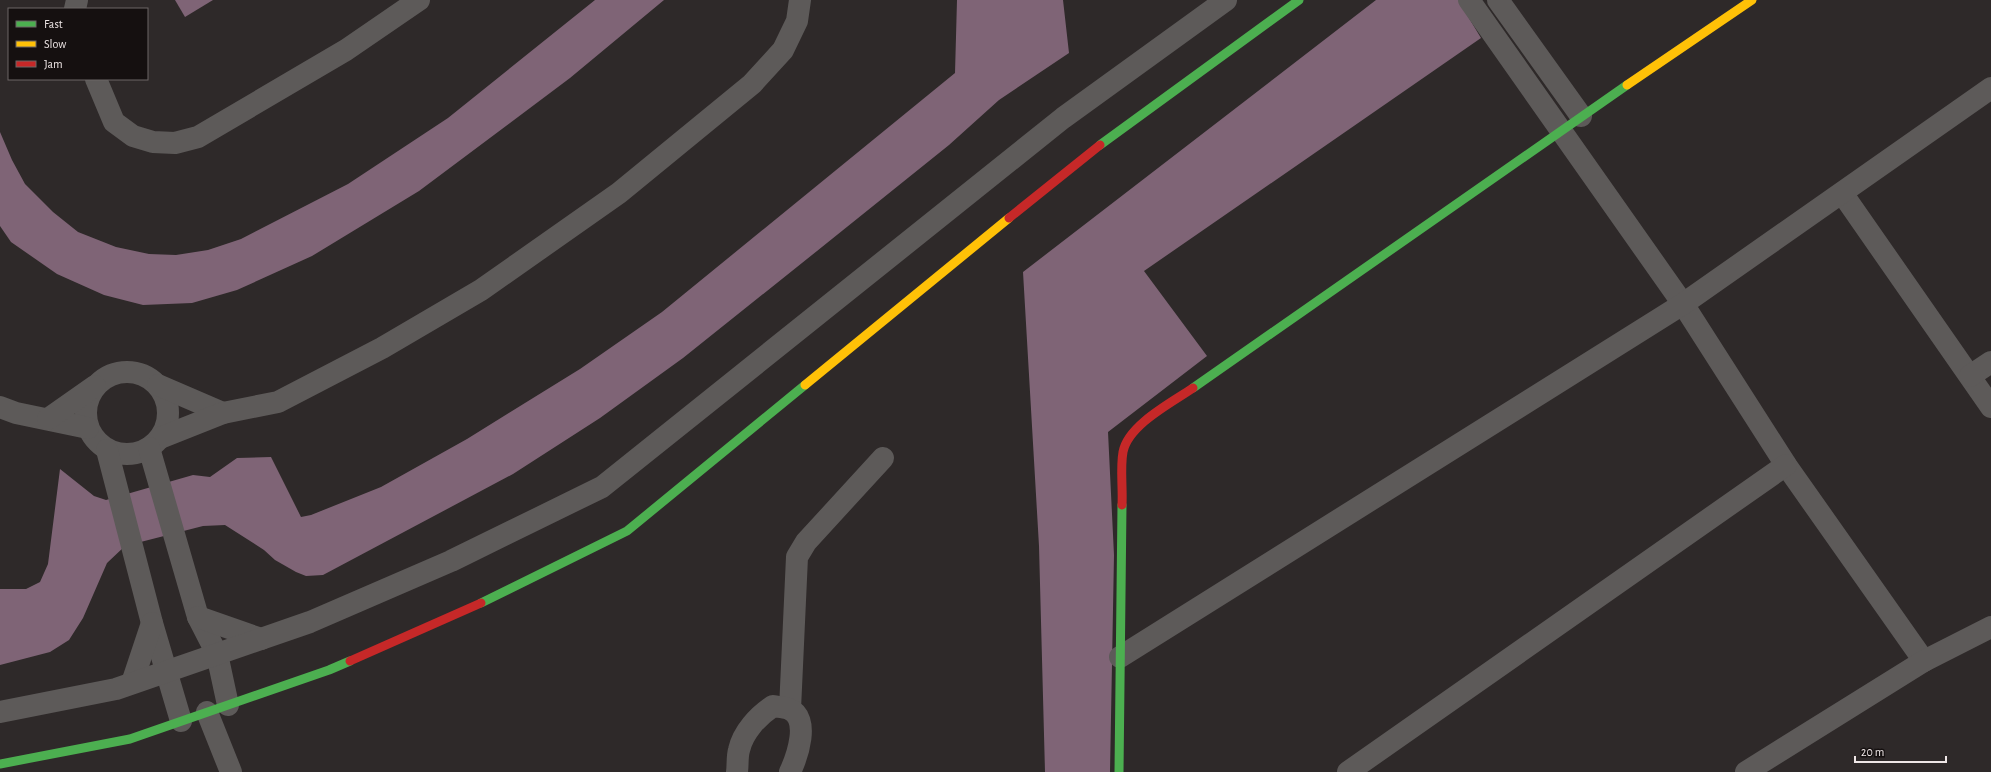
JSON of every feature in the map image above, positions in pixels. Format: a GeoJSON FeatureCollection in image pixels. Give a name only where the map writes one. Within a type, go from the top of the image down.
{"type":"FeatureCollection","features":[{"type":"Feature","properties":{"kind":"street"},"geometry":{"type":"LineString","coordinates":[[96,80],[114,122],[133,136],[153,142],[181,141],[198,137],[346,50],[418,0]]}},
{"type":"Feature","properties":{"kind":"street"},"geometry":{"type":"LineString","coordinates":[[95,386],[88,399],[85,413],[88,428],[95,441],[106,450],[121,454],[135,454],[155,443],[223,413],[278,402],[382,348],[481,290],[619,193],[752,84],[783,50],[797,21],[800,0]]}},
{"type":"Feature","properties":{"kind":"street"},"geometry":{"type":"LineString","coordinates":[[0,712],[116,689],[310,622],[451,561],[602,487],[1063,118],[1226,0]]}},
{"type":"Feature","properties":{"kind":"street"},"geometry":{"type":"LineString","coordinates":[[0,764],[130,739],[329,670],[472,607],[627,531],[1084,156],[1299,0]]}},
{"type":"Feature","properties":{"kind":"street"},"geometry":{"type":"LineString","coordinates":[[1469,0],[1683,304],[1786,464],[1924,661]]}},
{"type":"Feature","properties":{"kind":"street"},"geometry":{"type":"LineString","coordinates":[[1498,0],[1581,116]]}},
{"type":"Feature","properties":{"kind":"street"},"geometry":{"type":"LineString","coordinates":[[1119,772],[1123,452],[1128,438],[1137,427],[1581,116],[1752,0]]}},
{"type":"Feature","properties":{"kind":"street"},"geometry":{"type":"LineString","coordinates":[[1120,657],[1683,304],[1991,88]]}},
{"type":"Feature","properties":{"kind":"street"},"geometry":{"type":"LineString","coordinates":[[1842,193],[1991,406]]}},
{"type":"Feature","properties":{"kind":"street"},"geometry":{"type":"LineString","coordinates":[[1970,376],[1991,362]]}},
{"type":"Feature","properties":{"kind":"street"},"geometry":{"type":"LineString","coordinates":[[48,419],[106,377],[119,372],[134,372],[147,376],[158,385],[223,413]]}},
{"type":"Feature","properties":{"kind":"street"},"geometry":{"type":"LineString","coordinates":[[158,385],[166,397],[169,411],[167,426],[155,443],[158,478],[198,617],[217,654],[228,705]]}},
{"type":"Feature","properties":{"kind":"street"},"geometry":{"type":"LineString","coordinates":[[0,407],[16,414],[88,428]]}},
{"type":"Feature","properties":{"kind":"street"},"geometry":{"type":"LineString","coordinates":[[106,450],[152,623],[168,671],[182,721]]}},
{"type":"Feature","properties":{"kind":"street"},"geometry":{"type":"LineString","coordinates":[[790,709],[797,557],[806,542],[883,458]]}},
{"type":"Feature","properties":{"kind":"street"},"geometry":{"type":"LineString","coordinates":[[1348,772],[1786,464]]}},
{"type":"Feature","properties":{"kind":"street"},"geometry":{"type":"LineString","coordinates":[[198,617],[261,639]]}},
{"type":"Feature","properties":{"kind":"street"},"geometry":{"type":"LineString","coordinates":[[132,684],[152,623]]}},
{"type":"Feature","properties":{"kind":"street"},"geometry":{"type":"LineString","coordinates":[[1746,772],[1924,661],[1991,626]]}},
{"type":"Feature","properties":{"kind":"street"},"geometry":{"type":"LineString","coordinates":[[737,772],[739,749],[748,731],[759,716],[773,706],[790,709],[798,718],[801,733],[797,753],[790,772]]}},
{"type":"Feature","properties":{"kind":"street"},"geometry":{"type":"LineString","coordinates":[[207,712],[231,772]]}},
{"type":"Feature","properties":{"kind":"shaded area"},"geometry":{"type":"Polygon","coordinates":[[[175,0],[213,0],[185,17],[175,0]]]}},
{"type":"Feature","properties":{"kind":"shaded area"},"geometry":{"type":"Polygon","coordinates":[[[595,0],[664,0],[570,78],[419,191],[312,256],[237,290],[192,303],[143,305],[104,295],[57,274],[11,242],[0,226],[0,132],[12,160],[25,184],[53,212],[78,232],[116,247],[149,254],[176,255],[208,250],[241,239],[348,184],[448,118],[595,0]]]}},
{"type":"Feature","properties":{"kind":"shaded area"},"geometry":{"type":"Polygon","coordinates":[[[957,0],[1063,0],[1069,53],[999,100],[949,145],[683,358],[600,418],[513,474],[323,575],[306,576],[296,572],[275,560],[264,550],[225,525],[203,526],[125,546],[107,563],[83,618],[69,640],[50,652],[0,665],[0,589],[26,589],[40,582],[48,564],[60,469],[94,496],[106,500],[193,475],[210,477],[237,458],[271,457],[301,517],[311,515],[381,487],[467,439],[580,369],[662,312],[955,73],[957,0]]]}},
{"type":"Feature","properties":{"kind":"shaded area"},"geometry":{"type":"Polygon","coordinates":[[[1376,0],[1458,0],[1481,38],[1144,271],[1207,356],[1108,432],[1114,555],[1110,772],[1045,772],[1039,546],[1023,272],[1376,0]]]}},
{"type":"Feature","properties":{"kind":"traffic: fast"},"geometry":{"type":"LineString","coordinates":[[1100,145],[1299,0]]}},
{"type":"Feature","properties":{"kind":"traffic: fast"},"geometry":{"type":"LineString","coordinates":[[1193,388],[1627,85]]}},
{"type":"Feature","properties":{"kind":"traffic: fast"},"geometry":{"type":"LineString","coordinates":[[481,603],[627,531],[805,385]]}},
{"type":"Feature","properties":{"kind":"traffic: fast"},"geometry":{"type":"LineString","coordinates":[[1119,772],[1122,505]]}},
{"type":"Feature","properties":{"kind":"traffic: fast"},"geometry":{"type":"LineString","coordinates":[[0,764],[130,739],[329,670],[350,661]]}},
{"type":"Feature","properties":{"kind":"traffic: slow"},"geometry":{"type":"LineString","coordinates":[[1627,85],[1752,0]]}},
{"type":"Feature","properties":{"kind":"traffic: slow"},"geometry":{"type":"LineString","coordinates":[[805,385],[1009,218]]}},
{"type":"Feature","properties":{"kind":"traffic: jam"},"geometry":{"type":"LineString","coordinates":[[1009,218],[1100,145]]}},
{"type":"Feature","properties":{"kind":"traffic: jam"},"geometry":{"type":"LineString","coordinates":[[1122,505],[1122,458],[1127,442],[1142,424],[1193,388]]}},
{"type":"Feature","properties":{"kind":"traffic: jam"},"geometry":{"type":"LineString","coordinates":[[350,661],[481,603]]}}]}
